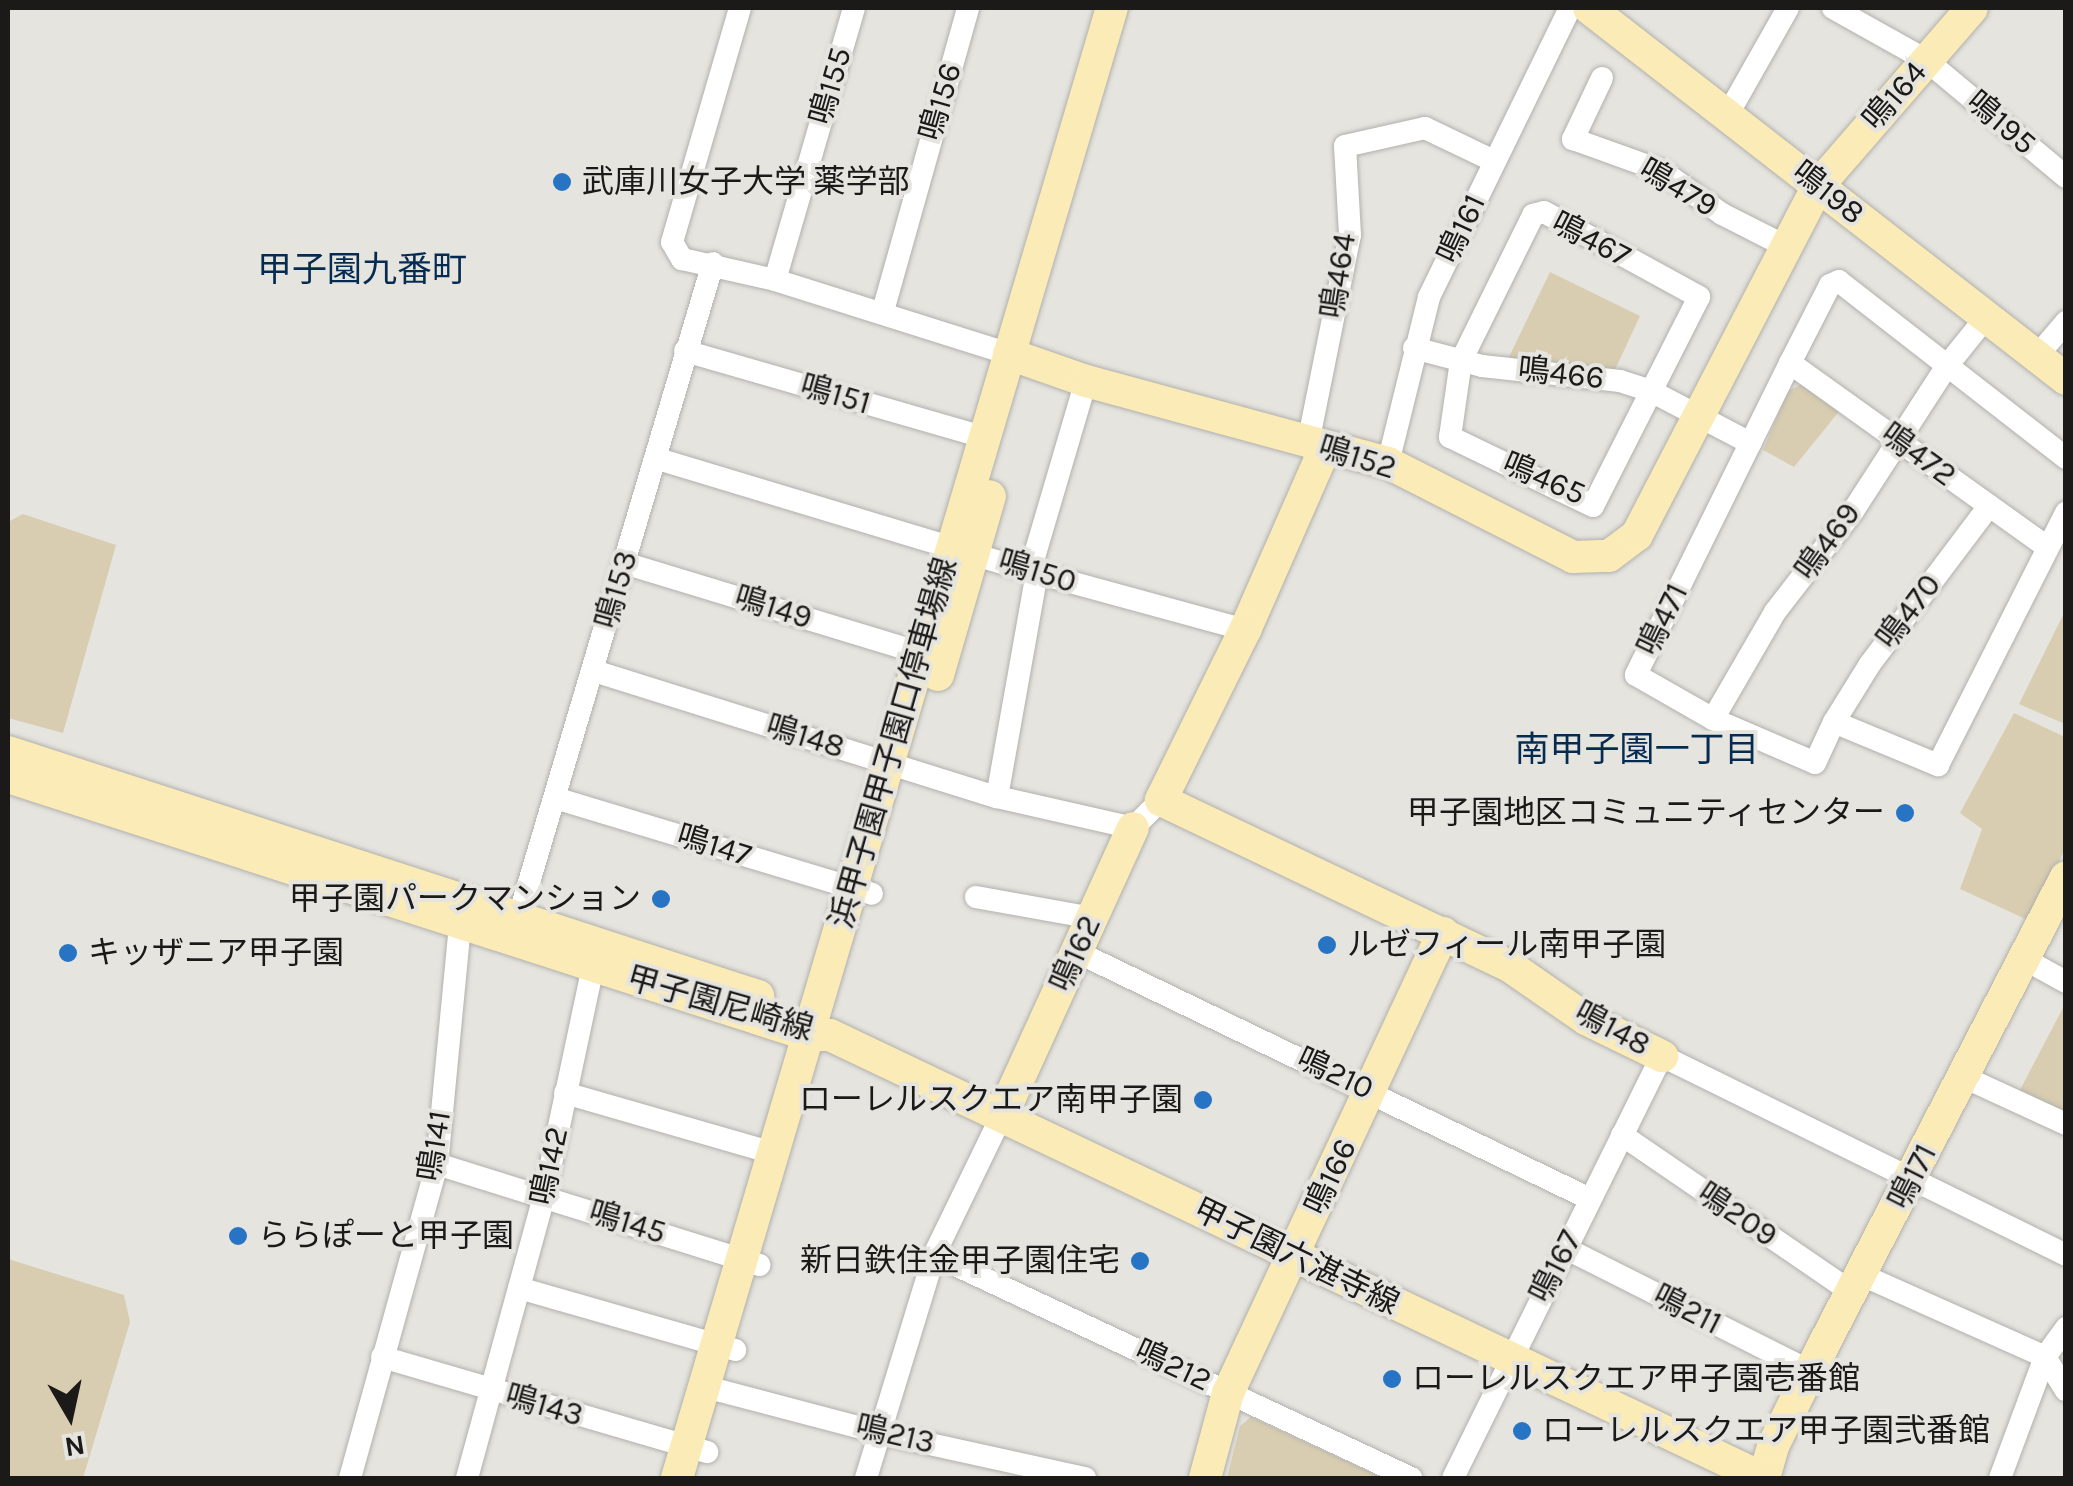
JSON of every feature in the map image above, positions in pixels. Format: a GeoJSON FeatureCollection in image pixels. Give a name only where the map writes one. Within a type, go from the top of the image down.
{"type":"FeatureCollection","features":[{"type":"Feature","properties":{"kind":"main road","name":"浜甲子園甲子園口停車場線"},"geometry":{"type":"LineString","coordinates":[[900,767],[921,653],[963,550],[986,438],[1020,358],[1112,8]]}},
{"type":"Feature","properties":{"kind":"main road","name":"浜甲子園甲子園口停車場線"},"geometry":{"type":"LineString","coordinates":[[677,1478],[698,1459],[818,1028],[900,767],[1020,358],[1133,8]]}},
{"type":"Feature","properties":{"kind":"main road","name":"鳴198"},"geometry":{"type":"LineString","coordinates":[[1589,8],[2066,379]]}},
{"type":"Feature","properties":{"kind":"main road","name":"鳴164"},"geometry":{"type":"LineString","coordinates":[[1818,186],[1972,8]]}},
{"type":"Feature","properties":{"kind":"main road","name":"鳴152"},"geometry":{"type":"LineString","coordinates":[[1020,358],[1086,381],[1388,463],[1572,558],[1601,558],[1637,535],[1702,417],[1818,186]]}},
{"type":"Feature","properties":{"kind":"main road","name":"鳴162"},"geometry":{"type":"LineString","coordinates":[[1161,800],[1245,630],[1316,446]]}},
{"type":"Feature","properties":{"kind":"main road","name":"甲子園尼崎線"},"geometry":{"type":"LineString","coordinates":[[8,752],[520,916],[818,1028]]}},
{"type":"Feature","properties":{"kind":"main road","name":"甲子園尼崎線"},"geometry":{"type":"LineString","coordinates":[[8,777],[593,967],[818,1028]]}},
{"type":"Feature","properties":{"kind":"main road","name":"鳴148"},"geometry":{"type":"LineString","coordinates":[[1161,800],[1511,968],[1586,1019],[1662,1056]]}},
{"type":"Feature","properties":{"kind":"main road","name":"鳴162"},"geometry":{"type":"LineString","coordinates":[[1003,1113],[1133,828]]}},
{"type":"Feature","properties":{"kind":"main road","name":"鳴171"},"geometry":{"type":"LineString","coordinates":[[1763,1478],[1773,1446],[1810,1371],[2066,877]]}},
{"type":"Feature","properties":{"kind":"main road","name":"鳴166"},"geometry":{"type":"LineString","coordinates":[[1205,1478],[1228,1392],[1442,934]]}},
{"type":"Feature","properties":{"kind":"main road","name":"浜甲子園甲子園口停車場線"},"geometry":{"type":"LineString","coordinates":[[751,1262],[773,1153],[818,1028]]}},
{"type":"Feature","properties":{"kind":"main road","name":"甲子園六湛寺線"},"geometry":{"type":"LineString","coordinates":[[818,1028],[1763,1478]]}},
{"type":"Feature","properties":{"kind":"street","name":"鳴152"},"geometry":{"type":"LineString","coordinates":[[740,8],[672,242],[682,259],[713,263],[883,311],[1020,358]]}},
{"type":"Feature","properties":{"kind":"street","name":"鳴155"},"geometry":{"type":"LineString","coordinates":[[775,280],[854,8]]}},
{"type":"Feature","properties":{"kind":"street","name":"鳴156"},"geometry":{"type":"LineString","coordinates":[[883,311],[968,8]]}},
{"type":"Feature","properties":{"kind":"street","name":"鳴161"},"geometry":{"type":"LineString","coordinates":[[1388,463],[1414,348],[1430,297],[1570,8]]}},
{"type":"Feature","properties":{"kind":"street"},"geometry":{"type":"LineString","coordinates":[[1728,114],[1788,8]]}},
{"type":"Feature","properties":{"kind":"street","name":"鳴195"},"geometry":{"type":"LineString","coordinates":[[1833,8],[1926,60],[2066,177]]}},
{"type":"Feature","properties":{"kind":"street","name":"鳴479"},"geometry":{"type":"LineString","coordinates":[[1602,78],[1573,139],[1662,171],[1722,214],[1786,246]]}},
{"type":"Feature","properties":{"kind":"street","name":"鳴464"},"geometry":{"type":"LineString","coordinates":[[1316,446],[1350,235],[1345,146],[1425,128],[1494,161]]}},
{"type":"Feature","properties":{"kind":"street","name":"鳴467"},"geometry":{"type":"LineString","coordinates":[[1461,361],[1533,215],[1544,212],[1699,297],[1653,392]]}},
{"type":"Feature","properties":{"kind":"street","name":"鳴153"},"geometry":{"type":"LineString","coordinates":[[520,916],[658,460],[685,351],[713,263]]}},
{"type":"Feature","properties":{"kind":"street","name":"鳴471"},"geometry":{"type":"LineString","coordinates":[[1834,722],[1815,764],[1713,719],[1636,675],[1830,285],[1839,281],[2066,458]]}},
{"type":"Feature","properties":{"kind":"street"},"geometry":{"type":"LineString","coordinates":[[1946,367],[1988,315]]}},
{"type":"Feature","properties":{"kind":"street"},"geometry":{"type":"LineString","coordinates":[[2037,356],[2066,322]]}},
{"type":"Feature","properties":{"kind":"street","name":"鳴466"},"geometry":{"type":"LineString","coordinates":[[1414,348],[1461,361],[1620,381],[1653,392],[1702,417]]}},
{"type":"Feature","properties":{"kind":"street","name":"鳴151"},"geometry":{"type":"LineString","coordinates":[[685,351],[986,438]]}},
{"type":"Feature","properties":{"kind":"street","name":"鳴465"},"geometry":{"type":"LineString","coordinates":[[1461,361],[1450,437],[1594,506],[1653,392]]}},
{"type":"Feature","properties":{"kind":"street","name":"鳴472"},"geometry":{"type":"LineString","coordinates":[[1790,362],[2047,547]]}},
{"type":"Feature","properties":{"kind":"street","name":"鳴469"},"geometry":{"type":"LineString","coordinates":[[1713,719],[1775,612],[1853,511],[1946,367]]}},
{"type":"Feature","properties":{"kind":"street"},"geometry":{"type":"LineString","coordinates":[[996,796],[1034,572],[1086,381]]}},
{"type":"Feature","properties":{"kind":"street"},"geometry":{"type":"LineString","coordinates":[[1702,417],[1750,442]]}},
{"type":"Feature","properties":{"kind":"street","name":"鳴150"},"geometry":{"type":"LineString","coordinates":[[658,460],[1245,630]]}},
{"type":"Feature","properties":{"kind":"street","name":"鳴470"},"geometry":{"type":"LineString","coordinates":[[1834,722],[1870,664],[1988,506]]}},
{"type":"Feature","properties":{"kind":"street"},"geometry":{"type":"LineString","coordinates":[[1834,722],[1938,765],[2066,513]]}},
{"type":"Feature","properties":{"kind":"street","name":"鳴149"},"geometry":{"type":"LineString","coordinates":[[624,563],[921,653]]}},
{"type":"Feature","properties":{"kind":"street","name":"鳴148"},"geometry":{"type":"LineString","coordinates":[[594,670],[996,796],[1133,828]]}},
{"type":"Feature","properties":{"kind":"street","name":"鳴147"},"geometry":{"type":"LineString","coordinates":[[555,798],[862,891]]}},
{"type":"Feature","properties":{"kind":"street","name":"鳴162"},"geometry":{"type":"LineString","coordinates":[[1133,828],[1161,800]]}},
{"type":"Feature","properties":{"kind":"street"},"geometry":{"type":"LineString","coordinates":[[976,896],[1092,918]]}},
{"type":"Feature","properties":{"kind":"street","name":"鳴141"},"geometry":{"type":"LineString","coordinates":[[350,1478],[436,1164],[454,945],[460,925]]}},
{"type":"Feature","properties":{"kind":"street","name":"鳴210"},"geometry":{"type":"LineString","coordinates":[[1077,952],[1590,1199]]}},
{"type":"Feature","properties":{"kind":"street"},"geometry":{"type":"LineString","coordinates":[[2024,958],[2066,982]]}},
{"type":"Feature","properties":{"kind":"street","name":"鳴142"},"geometry":{"type":"LineString","coordinates":[[467,1478],[544,1197],[593,967]]}},
{"type":"Feature","properties":{"kind":"street","name":"鳴148"},"geometry":{"type":"LineString","coordinates":[[1662,1056],[2066,1256]]}},
{"type":"Feature","properties":{"kind":"street","name":"鳴167"},"geometry":{"type":"LineString","coordinates":[[1453,1478],[1662,1056]]}},
{"type":"Feature","properties":{"kind":"street"},"geometry":{"type":"LineString","coordinates":[[1964,1078],[2066,1124]]}},
{"type":"Feature","properties":{"kind":"street"},"geometry":{"type":"LineString","coordinates":[[566,1093],[773,1153]]}},
{"type":"Feature","properties":{"kind":"street","name":"鳴162"},"geometry":{"type":"LineString","coordinates":[[866,1478],[934,1255],[1003,1113]]}},
{"type":"Feature","properties":{"kind":"street","name":"鳴209"},"geometry":{"type":"LineString","coordinates":[[1622,1136],[1858,1284],[2045,1357]]}},
{"type":"Feature","properties":{"kind":"street","name":"鳴145"},"geometry":{"type":"LineString","coordinates":[[436,1164],[751,1262]]}},
{"type":"Feature","properties":{"kind":"street","name":"鳴211"},"geometry":{"type":"LineString","coordinates":[[1565,1248],[1810,1371]]}},
{"type":"Feature","properties":{"kind":"street","name":"鳴212"},"geometry":{"type":"LineString","coordinates":[[934,1255],[1410,1478]]}},
{"type":"Feature","properties":{"kind":"street"},"geometry":{"type":"LineString","coordinates":[[520,1288],[727,1348]]}},
{"type":"Feature","properties":{"kind":"street"},"geometry":{"type":"LineString","coordinates":[[2000,1478],[2045,1357],[2066,1328]]}},
{"type":"Feature","properties":{"kind":"street","name":"鳴143"},"geometry":{"type":"LineString","coordinates":[[382,1357],[698,1459]]}},
{"type":"Feature","properties":{"kind":"street"},"geometry":{"type":"LineString","coordinates":[[2045,1357],[2066,1390]]}},
{"type":"Feature","properties":{"kind":"street","name":"鳴213"},"geometry":{"type":"LineString","coordinates":[[715,1390],[1085,1478]]}},
{"type":"Feature","properties":{"kind":"shaded area"},"geometry":{"type":"Polygon","coordinates":[[[1550,272],[1640,316],[1614,372],[1508,359],[1550,272]]]}},
{"type":"Feature","properties":{"kind":"shaded area"},"geometry":{"type":"Polygon","coordinates":[[[1802,384],[1841,409],[1794,467],[1763,450],[1788,391],[1802,384]]]}},
{"type":"Feature","properties":{"kind":"shaded area"},"geometry":{"type":"Polygon","coordinates":[[[23,514],[116,545],[63,733],[8,718],[8,522],[23,514]]]}},
{"type":"Feature","properties":{"kind":"shaded area"},"geometry":{"type":"Polygon","coordinates":[[[2065,611],[2065,724],[2019,704],[2065,611]]]}},
{"type":"Feature","properties":{"kind":"shaded area"},"geometry":{"type":"Polygon","coordinates":[[[2014,713],[2065,737],[2065,849],[2030,921],[1960,889],[1982,829],[1960,813],[2014,713]]]}},
{"type":"Feature","properties":{"kind":"shaded area"},"geometry":{"type":"Polygon","coordinates":[[[2065,1004],[2065,1112],[2020,1090],[2065,1004]]]}},
{"type":"Feature","properties":{"kind":"shaded area"},"geometry":{"type":"Polygon","coordinates":[[[8,1259],[124,1295],[130,1322],[83,1478],[8,1478],[8,1259]]]}},
{"type":"Feature","properties":{"kind":"shaded area"},"geometry":{"type":"Polygon","coordinates":[[[1251,1417],[1383,1478],[1227,1478],[1240,1426],[1251,1417]]]}},
{"type":"Feature","properties":{"kind":"place","name":"武庫川女子大学 薬学部"},"geometry":{"type":"Point","coordinates":[562,182]}},
{"type":"Feature","properties":{"kind":"place","name":"甲子園地区コミュニティセンター"},"geometry":{"type":"Point","coordinates":[1905,813]}},
{"type":"Feature","properties":{"kind":"place","name":"甲子園パークマンション"},"geometry":{"type":"Point","coordinates":[661,899]}},
{"type":"Feature","properties":{"kind":"place","name":"ルゼフィール南甲子園"},"geometry":{"type":"Point","coordinates":[1327,945]}},
{"type":"Feature","properties":{"kind":"place","name":"キッザニア甲子園"},"geometry":{"type":"Point","coordinates":[68,953]}},
{"type":"Feature","properties":{"kind":"place","name":"ローレルスクエア南甲子園"},"geometry":{"type":"Point","coordinates":[1203,1100]}},
{"type":"Feature","properties":{"kind":"place","name":"ららぽーと甲子園"},"geometry":{"type":"Point","coordinates":[238,1236]}},
{"type":"Feature","properties":{"kind":"place","name":"新日鉄住金甲子園住宅"},"geometry":{"type":"Point","coordinates":[1140,1261]}},
{"type":"Feature","properties":{"kind":"place","name":"ローレルスクエア甲子園壱番館"},"geometry":{"type":"Point","coordinates":[1392,1379]}},
{"type":"Feature","properties":{"kind":"place","name":"ローレルスクエア甲子園弐番館"},"geometry":{"type":"Point","coordinates":[1522,1431]}},
{"type":"Feature","properties":{"kind":"district","name":"甲子園九番町"},"geometry":{"type":"Point","coordinates":[362,270]}},
{"type":"Feature","properties":{"kind":"district","name":"南甲子園一丁目"},"geometry":{"type":"Point","coordinates":[1637,750]}}]}
